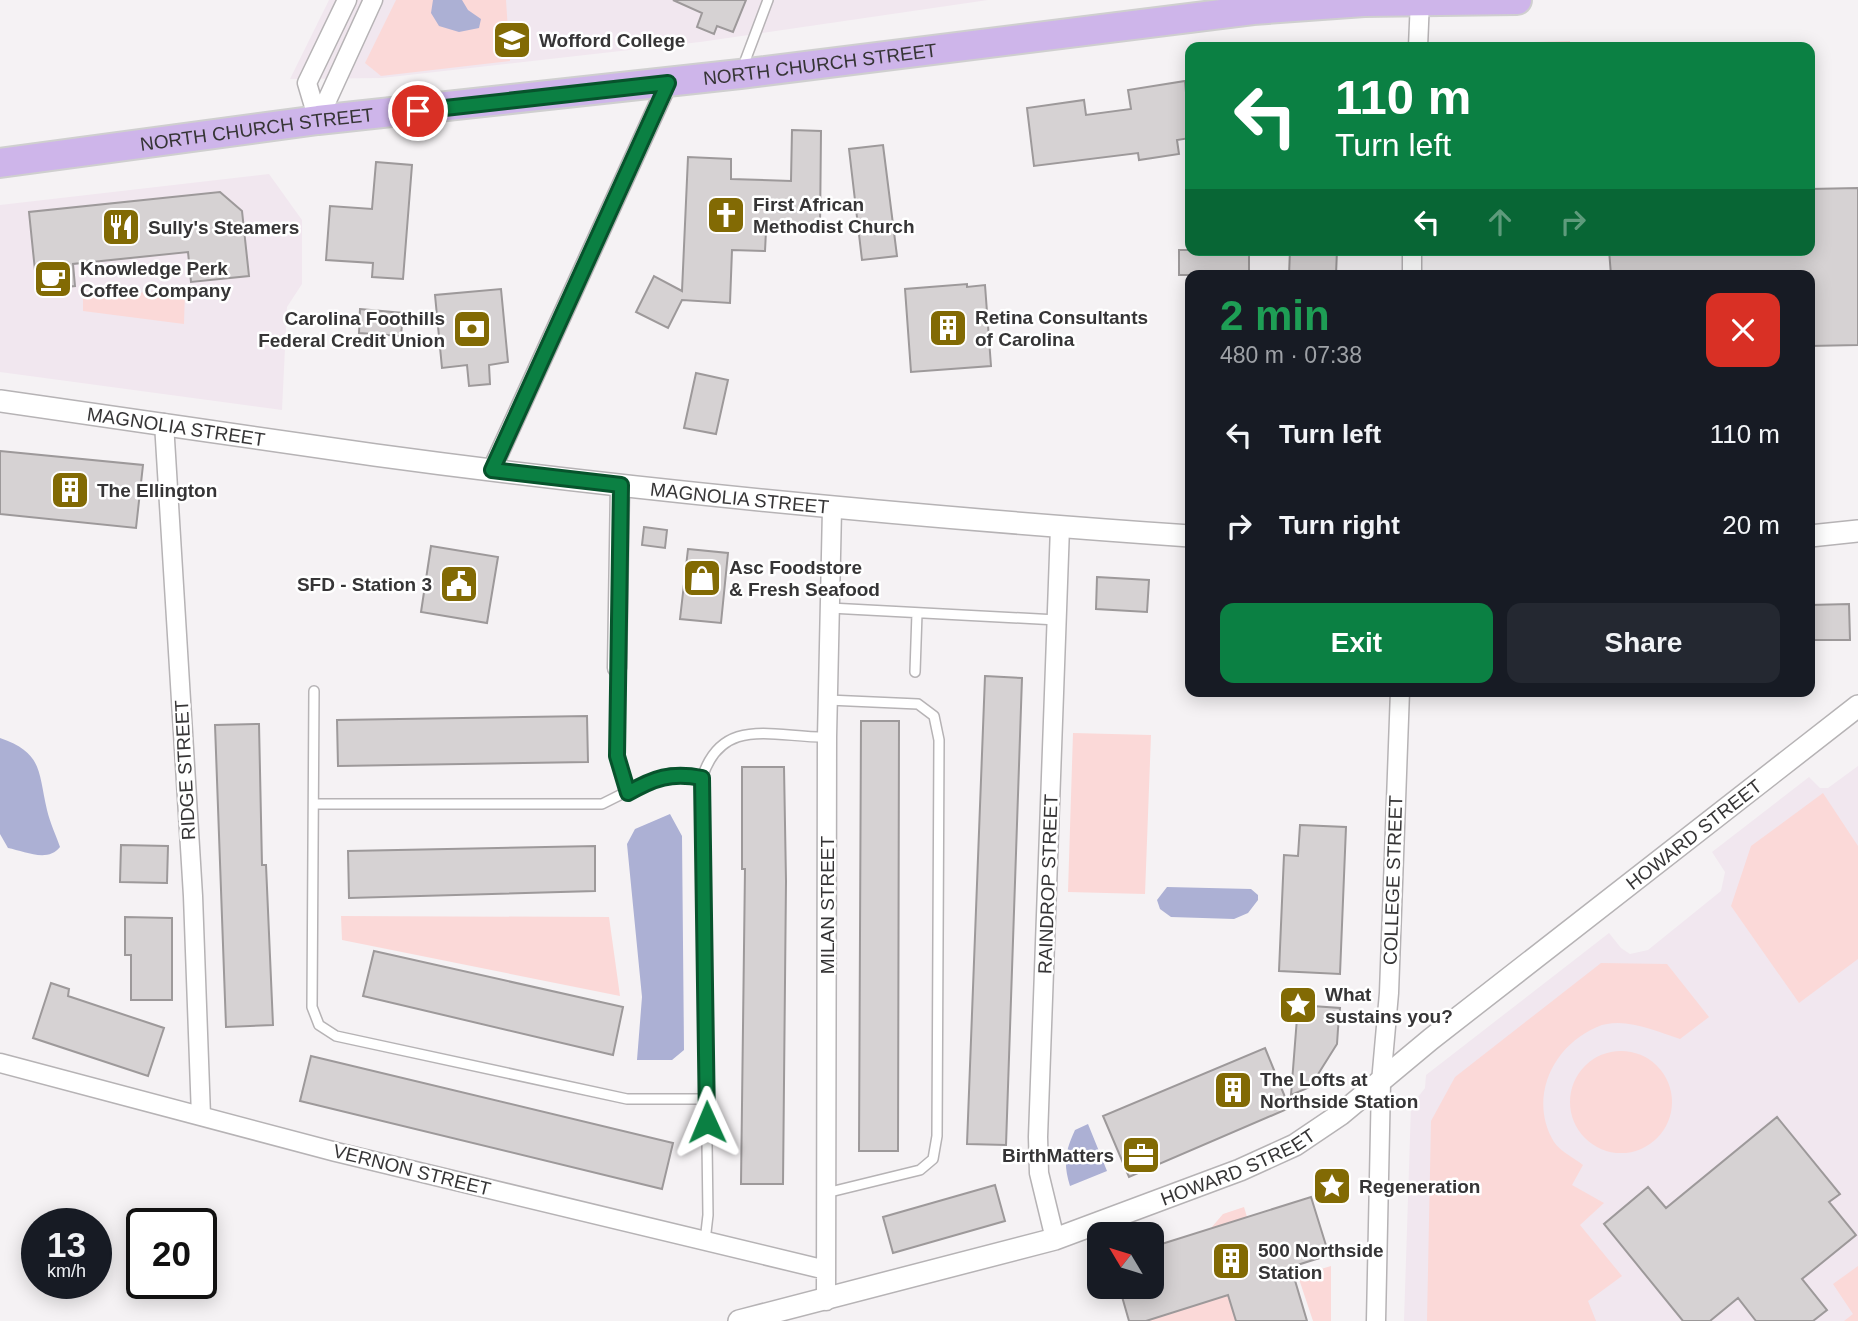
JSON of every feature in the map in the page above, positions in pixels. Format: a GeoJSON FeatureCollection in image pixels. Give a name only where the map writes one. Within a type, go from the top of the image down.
{"type":"FeatureCollection","features":[{"type":"Feature","properties":{"kind":"main road","name":"NORTH CHURCH STREET"},"geometry":{"type":"LineString","coordinates":[[0,163],[318,120],[668,83],[1253,10],[1364,2],[1517,0]]}},
{"type":"Feature","properties":{"kind":"street"},"geometry":{"type":"LineString","coordinates":[[318,120],[307,83],[347,0]]}},
{"type":"Feature","properties":{"kind":"street"},"geometry":{"type":"LineString","coordinates":[[318,120],[373,0]]}},
{"type":"Feature","properties":{"kind":"street"},"geometry":{"type":"LineString","coordinates":[[1418,42],[1420,1]]}},
{"type":"Feature","properties":{"kind":"street"},"geometry":{"type":"LineString","coordinates":[[492,470],[668,83]]}},
{"type":"Feature","properties":{"kind":"street","name":"MAGNOLIA STREET"},"geometry":{"type":"LineString","coordinates":[[0,401],[492,470],[832,509],[1185,536]]}},
{"type":"Feature","properties":{"kind":"street","name":"RIDGE STREET"},"geometry":{"type":"LineString","coordinates":[[164,423],[193,896],[201,1116]]}},
{"type":"Feature","properties":{"kind":"street"},"geometry":{"type":"LineString","coordinates":[[617,668],[621,485]]}},
{"type":"Feature","properties":{"kind":"street","name":"MILAN STREET"},"geometry":{"type":"LineString","coordinates":[[826,1301],[827,737],[832,509]]}},
{"type":"Feature","properties":{"kind":"street","name":"RAINDROP STREET"},"geometry":{"type":"LineString","coordinates":[[1055,1239],[1039,1173],[1038,1137],[1060,527]]}},
{"type":"Feature","properties":{"kind":"street"},"geometry":{"type":"LineString","coordinates":[[1815,535],[1858,531]]}},
{"type":"Feature","properties":{"kind":"street","name":"COLLEGE STREET"},"geometry":{"type":"LineString","coordinates":[[1376,1321],[1381,1082],[1389,993],[1399,697]]}},
{"type":"Feature","properties":{"kind":"street","name":"HOWARD STREET"},"geometry":{"type":"LineString","coordinates":[[739,1321],[826,1301],[1055,1239],[1268,1158],[1321,1129],[1858,706]]}},
{"type":"Feature","properties":{"kind":"street","name":"VERNON STREET"},"geometry":{"type":"LineString","coordinates":[[0,1063],[201,1116],[826,1270]]}},
{"type":"Feature","properties":{"kind":"lane"},"geometry":{"type":"LineString","coordinates":[[740,74],[768,0]]}},
{"type":"Feature","properties":{"kind":"lane"},"geometry":{"type":"LineString","coordinates":[[830,608],[1057,620]]}},
{"type":"Feature","properties":{"kind":"lane"},"geometry":{"type":"LineString","coordinates":[[915,672],[917,613]]}},
{"type":"Feature","properties":{"kind":"lane"},"geometry":{"type":"LineString","coordinates":[[617,668],[617,756],[628,793]]}},
{"type":"Feature","properties":{"kind":"lane"},"geometry":{"type":"LineString","coordinates":[[314,691],[312,1007],[319,1025],[336,1036],[627,1099],[707,1099]]}},
{"type":"Feature","properties":{"kind":"lane"},"geometry":{"type":"LineString","coordinates":[[826,1193],[920,1170],[933,1159],[937,1136],[939,767],[939,740],[934,716],[918,704],[828,700]]}},
{"type":"Feature","properties":{"kind":"lane"},"geometry":{"type":"LineString","coordinates":[[705,1241],[708,1215],[702,778],[708,758],[728,739],[748,734],[827,737]]}},
{"type":"Feature","properties":{"kind":"lane"},"geometry":{"type":"LineString","coordinates":[[314,804],[602,804],[652,779],[671,773],[702,778]]}},
{"type":"Feature","properties":{"kind":"shaded area","name":"Wofford College"},"geometry":{"type":"Polygon","coordinates":[[[329,0],[988,0],[700,42],[382,78],[290,79],[329,0]]]}},
{"type":"Feature","properties":{"kind":"shaded area"},"geometry":{"type":"Polygon","coordinates":[[[396,0],[506,0],[510,61],[381,76],[365,63],[396,0]]]}},
{"type":"Feature","properties":{"kind":"shaded area"},"geometry":{"type":"Polygon","coordinates":[[[269,174],[302,220],[302,284],[287,307],[282,410],[0,372],[0,205],[269,174]]]}},
{"type":"Feature","properties":{"kind":"shaded area"},"geometry":{"type":"Polygon","coordinates":[[[185,290],[184,324],[83,311],[83,296],[185,290]]]}},
{"type":"Feature","properties":{"kind":"shaded area"},"geometry":{"type":"Polygon","coordinates":[[[1073,733],[1151,735],[1145,894],[1068,892],[1073,733]]]}},
{"type":"Feature","properties":{"kind":"shaded area"},"geometry":{"type":"Polygon","coordinates":[[[1858,766],[1858,1321],[1404,1321],[1411,1106],[1425,1088],[1426,1075],[1609,933],[1621,948],[1630,954],[1648,950],[1721,891],[1725,872],[1712,852],[1809,777],[1820,788],[1828,788],[1858,766]]]}},
{"type":"Feature","properties":{"kind":"shaded area"},"geometry":{"type":"Polygon","coordinates":[[[1823,793],[1858,846],[1858,959],[1799,1003],[1731,906],[1751,846],[1823,793]]]}},
{"type":"Feature","properties":{"kind":"shaded area"},"geometry":{"type":"Polygon","coordinates":[[[341,916],[609,917],[620,996],[342,940],[341,916]]]}},
{"type":"Feature","properties":{"kind":"shaded area"},"geometry":{"type":"Polygon","coordinates":[[[1601,963],[1667,964],[1709,1017],[1680,1039],[1628,1024],[1597,1027],[1568,1047],[1549,1076],[1543,1109],[1547,1125],[1554,1142],[1583,1165],[1572,1185],[1604,1203],[1580,1225],[1622,1276],[1588,1301],[1596,1321],[1427,1321],[1431,1121],[1455,1077],[1601,963]]]}},
{"type":"Feature","properties":{"kind":"shaded area"},"geometry":{"type":"Polygon","coordinates":[[[1621,1051],[1650,1059],[1664,1073],[1672,1102],[1664,1131],[1650,1145],[1621,1153],[1592,1145],[1578,1131],[1570,1102],[1578,1073],[1592,1059],[1621,1051]]]}},
{"type":"Feature","properties":{"kind":"shaded area"},"geometry":{"type":"Polygon","coordinates":[[[1244,1207],[1247,1217],[1211,1228],[1223,1214],[1244,1207]]]}},
{"type":"Feature","properties":{"kind":"shaded area"},"geometry":{"type":"Polygon","coordinates":[[[1331,1266],[1331,1321],[1313,1321],[1298,1276],[1331,1266]]]}},
{"type":"Feature","properties":{"kind":"shaded area"},"geometry":{"type":"Polygon","coordinates":[[[1858,1266],[1858,1321],[1844,1321],[1853,1314],[1833,1284],[1858,1266]]]}},
{"type":"Feature","properties":{"kind":"shaded area"},"geometry":{"type":"Polygon","coordinates":[[[1228,1295],[1236,1321],[1146,1321],[1228,1295]]]}},
{"type":"Feature","properties":{"kind":"water"},"geometry":{"type":"Polygon","coordinates":[[[433,0],[462,0],[468,10],[481,19],[479,28],[459,32],[439,26],[431,13],[433,0]]]}},
{"type":"Feature","properties":{"kind":"water"},"geometry":{"type":"Polygon","coordinates":[[[0,738],[24,750],[36,765],[48,815],[60,847],[55,852],[36,855],[8,848],[0,834],[0,738]]]}},
{"type":"Feature","properties":{"kind":"water"},"geometry":{"type":"Polygon","coordinates":[[[670,814],[682,836],[684,1050],[672,1060],[637,1060],[642,997],[627,844],[635,829],[670,814]]]}},
{"type":"Feature","properties":{"kind":"water"},"geometry":{"type":"Polygon","coordinates":[[[1167,887],[1251,889],[1258,895],[1258,900],[1248,913],[1234,919],[1171,917],[1160,909],[1157,900],[1167,887]]]}},
{"type":"Feature","properties":{"kind":"water"},"geometry":{"type":"Polygon","coordinates":[[[1088,1124],[1107,1171],[1070,1186],[1066,1171],[1069,1145],[1075,1130],[1088,1124]]]}},
{"type":"Feature","properties":{"kind":"building"},"geometry":{"type":"Polygon","coordinates":[[[673,0],[746,0],[733,32],[717,26],[714,34],[697,27],[702,13],[673,0]]]}},
{"type":"Feature","properties":{"kind":"building"},"geometry":{"type":"Polygon","coordinates":[[[1185,81],[1185,139],[1177,140],[1179,154],[1139,160],[1138,153],[1034,166],[1027,108],[1084,100],[1086,115],[1131,109],[1128,90],[1185,81]]]}},
{"type":"Feature","properties":{"kind":"building"},"geometry":{"type":"Polygon","coordinates":[[[792,130],[821,131],[820,231],[766,231],[765,251],[732,250],[730,303],[682,300],[668,328],[636,312],[654,276],[682,291],[688,157],[731,159],[731,179],[791,181],[792,130]]]}},
{"type":"Feature","properties":{"kind":"building"},"geometry":{"type":"Polygon","coordinates":[[[883,145],[897,256],[862,260],[849,149],[883,145]]]}},
{"type":"Feature","properties":{"kind":"building"},"geometry":{"type":"Polygon","coordinates":[[[376,162],[412,165],[403,279],[372,277],[373,263],[326,260],[330,206],[372,209],[376,162]]]}},
{"type":"Feature","properties":{"kind":"building"},"geometry":{"type":"Polygon","coordinates":[[[1858,188],[1858,345],[1815,346],[1815,270],[1611,270],[1609,256],[1815,256],[1815,189],[1858,188]]]}},
{"type":"Feature","properties":{"kind":"building"},"geometry":{"type":"Polygon","coordinates":[[[220,192],[242,211],[249,276],[191,282],[188,252],[73,264],[75,286],[37,290],[29,212],[220,192]]]}},
{"type":"Feature","properties":{"kind":"building"},"geometry":{"type":"Polygon","coordinates":[[[1179,250],[1185,250],[1185,256],[1249,256],[1249,270],[1185,270],[1185,275],[1179,275],[1179,250]]]}},
{"type":"Feature","properties":{"kind":"building"},"geometry":{"type":"Polygon","coordinates":[[[1290,256],[1337,256],[1336,270],[1289,270],[1290,256]]]}},
{"type":"Feature","properties":{"kind":"building","name":"Retina Consultants of Carolina"},"geometry":{"type":"Polygon","coordinates":[[[967,284],[967,287],[985,285],[991,366],[911,372],[905,289],[967,284]]]}},
{"type":"Feature","properties":{"kind":"building","name":"Carolina Foothills Federal Credit Union"},"geometry":{"type":"Polygon","coordinates":[[[501,289],[508,362],[489,365],[490,384],[469,386],[467,365],[442,368],[435,295],[501,289]]]}},
{"type":"Feature","properties":{"kind":"building"},"geometry":{"type":"Polygon","coordinates":[[[360,309],[403,313],[401,336],[359,333],[360,309]]]}},
{"type":"Feature","properties":{"kind":"building"},"geometry":{"type":"Polygon","coordinates":[[[696,373],[728,380],[716,434],[684,428],[696,373]]]}},
{"type":"Feature","properties":{"kind":"building","name":"The Ellington"},"geometry":{"type":"Polygon","coordinates":[[[0,451],[143,465],[136,528],[0,514],[0,451]]]}},
{"type":"Feature","properties":{"kind":"building"},"geometry":{"type":"Polygon","coordinates":[[[644,527],[667,530],[665,548],[642,545],[644,527]]]}},
{"type":"Feature","properties":{"kind":"building","name":"SFD - Station 3"},"geometry":{"type":"Polygon","coordinates":[[[431,546],[498,557],[487,623],[421,612],[431,546]]]}},
{"type":"Feature","properties":{"kind":"building"},"geometry":{"type":"Polygon","coordinates":[[[688,549],[728,553],[721,623],[680,619],[688,549]]]}},
{"type":"Feature","properties":{"kind":"building"},"geometry":{"type":"Polygon","coordinates":[[[1097,577],[1149,580],[1147,612],[1096,609],[1097,577]]]}},
{"type":"Feature","properties":{"kind":"building"},"geometry":{"type":"Polygon","coordinates":[[[1849,604],[1850,640],[1815,640],[1815,605],[1849,604]]]}},
{"type":"Feature","properties":{"kind":"building"},"geometry":{"type":"Polygon","coordinates":[[[985,676],[1022,678],[1006,1145],[967,1144],[985,676]]]}},
{"type":"Feature","properties":{"kind":"building"},"geometry":{"type":"Polygon","coordinates":[[[587,716],[588,762],[338,766],[337,720],[587,716]]]}},
{"type":"Feature","properties":{"kind":"building"},"geometry":{"type":"Polygon","coordinates":[[[861,721],[899,721],[898,1151],[859,1151],[861,721]]]}},
{"type":"Feature","properties":{"kind":"building"},"geometry":{"type":"Polygon","coordinates":[[[259,724],[262,865],[266,865],[273,1025],[226,1027],[215,725],[259,724]]]}},
{"type":"Feature","properties":{"kind":"building"},"geometry":{"type":"Polygon","coordinates":[[[742,767],[784,767],[786,881],[783,1184],[741,1184],[745,869],[742,869],[742,767]]]}},
{"type":"Feature","properties":{"kind":"building"},"geometry":{"type":"Polygon","coordinates":[[[1300,825],[1346,827],[1340,974],[1279,971],[1284,855],[1298,856],[1300,825]]]}},
{"type":"Feature","properties":{"kind":"building"},"geometry":{"type":"Polygon","coordinates":[[[121,845],[168,846],[167,883],[120,882],[121,845]]]}},
{"type":"Feature","properties":{"kind":"building"},"geometry":{"type":"Polygon","coordinates":[[[595,846],[595,891],[349,898],[348,851],[595,846]]]}},
{"type":"Feature","properties":{"kind":"building"},"geometry":{"type":"Polygon","coordinates":[[[125,917],[172,918],[172,1000],[131,1000],[131,955],[125,955],[125,917]]]}},
{"type":"Feature","properties":{"kind":"building"},"geometry":{"type":"Polygon","coordinates":[[[374,951],[623,1007],[613,1055],[363,996],[374,951]]]}},
{"type":"Feature","properties":{"kind":"building"},"geometry":{"type":"Polygon","coordinates":[[[51,983],[69,989],[68,996],[164,1028],[148,1076],[33,1038],[51,983]]]}},
{"type":"Feature","properties":{"kind":"building"},"geometry":{"type":"Polygon","coordinates":[[[1298,1005],[1340,1008],[1337,1044],[1310,1087],[1291,1095],[1298,1005]]]}},
{"type":"Feature","properties":{"kind":"building","name":"The Lofts at Northside Station"},"geometry":{"type":"Polygon","coordinates":[[[1265,1048],[1285,1097],[1282,1098],[1287,1109],[1129,1177],[1103,1116],[1265,1048]]]}},
{"type":"Feature","properties":{"kind":"building"},"geometry":{"type":"Polygon","coordinates":[[[311,1056],[673,1143],[662,1189],[300,1101],[311,1056]]]}},
{"type":"Feature","properties":{"kind":"building"},"geometry":{"type":"Polygon","coordinates":[[[1777,1117],[1840,1194],[1829,1202],[1856,1235],[1802,1279],[1827,1310],[1813,1321],[1756,1321],[1738,1298],[1710,1321],[1683,1321],[1604,1224],[1648,1187],[1666,1208],[1777,1117]]]}},
{"type":"Feature","properties":{"kind":"building"},"geometry":{"type":"Polygon","coordinates":[[[995,1185],[1005,1221],[893,1253],[883,1217],[995,1185]]]}},
{"type":"Feature","properties":{"kind":"building","name":"500 Northside Station"},"geometry":{"type":"Polygon","coordinates":[[[1311,1197],[1329,1255],[1291,1267],[1307,1321],[1236,1321],[1228,1295],[1146,1321],[1129,1321],[1123,1299],[1164,1299],[1164,1243],[1311,1197]]]}},
{"type":"Feature","properties":{"kind":"place","name":"Wofford College"},"geometry":{"type":"Point","coordinates":[512,40]}},
{"type":"Feature","properties":{"kind":"place","name":"First African Methodist Church"},"geometry":{"type":"Point","coordinates":[726,215]}},
{"type":"Feature","properties":{"kind":"place","name":"Sully's Steamers"},"geometry":{"type":"Point","coordinates":[121,227]}},
{"type":"Feature","properties":{"kind":"place","name":"Knowledge Perk Coffee Company"},"geometry":{"type":"Point","coordinates":[53,279]}},
{"type":"Feature","properties":{"kind":"place","name":"Retina Consultants of Carolina"},"geometry":{"type":"Point","coordinates":[948,328]}},
{"type":"Feature","properties":{"kind":"place","name":"Carolina Foothills Federal Credit Union"},"geometry":{"type":"Point","coordinates":[472,329]}},
{"type":"Feature","properties":{"kind":"place","name":"The Ellington"},"geometry":{"type":"Point","coordinates":[70,490]}},
{"type":"Feature","properties":{"kind":"place","name":"Asc Foodstore & Fresh Seafood"},"geometry":{"type":"Point","coordinates":[702,578]}},
{"type":"Feature","properties":{"kind":"place","name":"SFD - Station 3"},"geometry":{"type":"Point","coordinates":[459,584]}},
{"type":"Feature","properties":{"kind":"place","name":"What sustains you?"},"geometry":{"type":"Point","coordinates":[1298,1005]}},
{"type":"Feature","properties":{"kind":"place","name":"The Lofts at Northside Station"},"geometry":{"type":"Point","coordinates":[1233,1090]}},
{"type":"Feature","properties":{"kind":"place","name":"BirthMatters"},"geometry":{"type":"Point","coordinates":[1141,1155]}},
{"type":"Feature","properties":{"kind":"place","name":"Regeneration"},"geometry":{"type":"Point","coordinates":[1332,1186]}},
{"type":"Feature","properties":{"kind":"place","name":"500 Northside Station"},"geometry":{"type":"Point","coordinates":[1231,1261]}},
{"type":"Feature","properties":{"kind":"route"},"geometry":{"type":"LineString","coordinates":[[418,111],[668,83],[492,470],[621,485],[617,756],[628,793],[652,779],[671,773],[702,778],[707,1122]]}}]}
